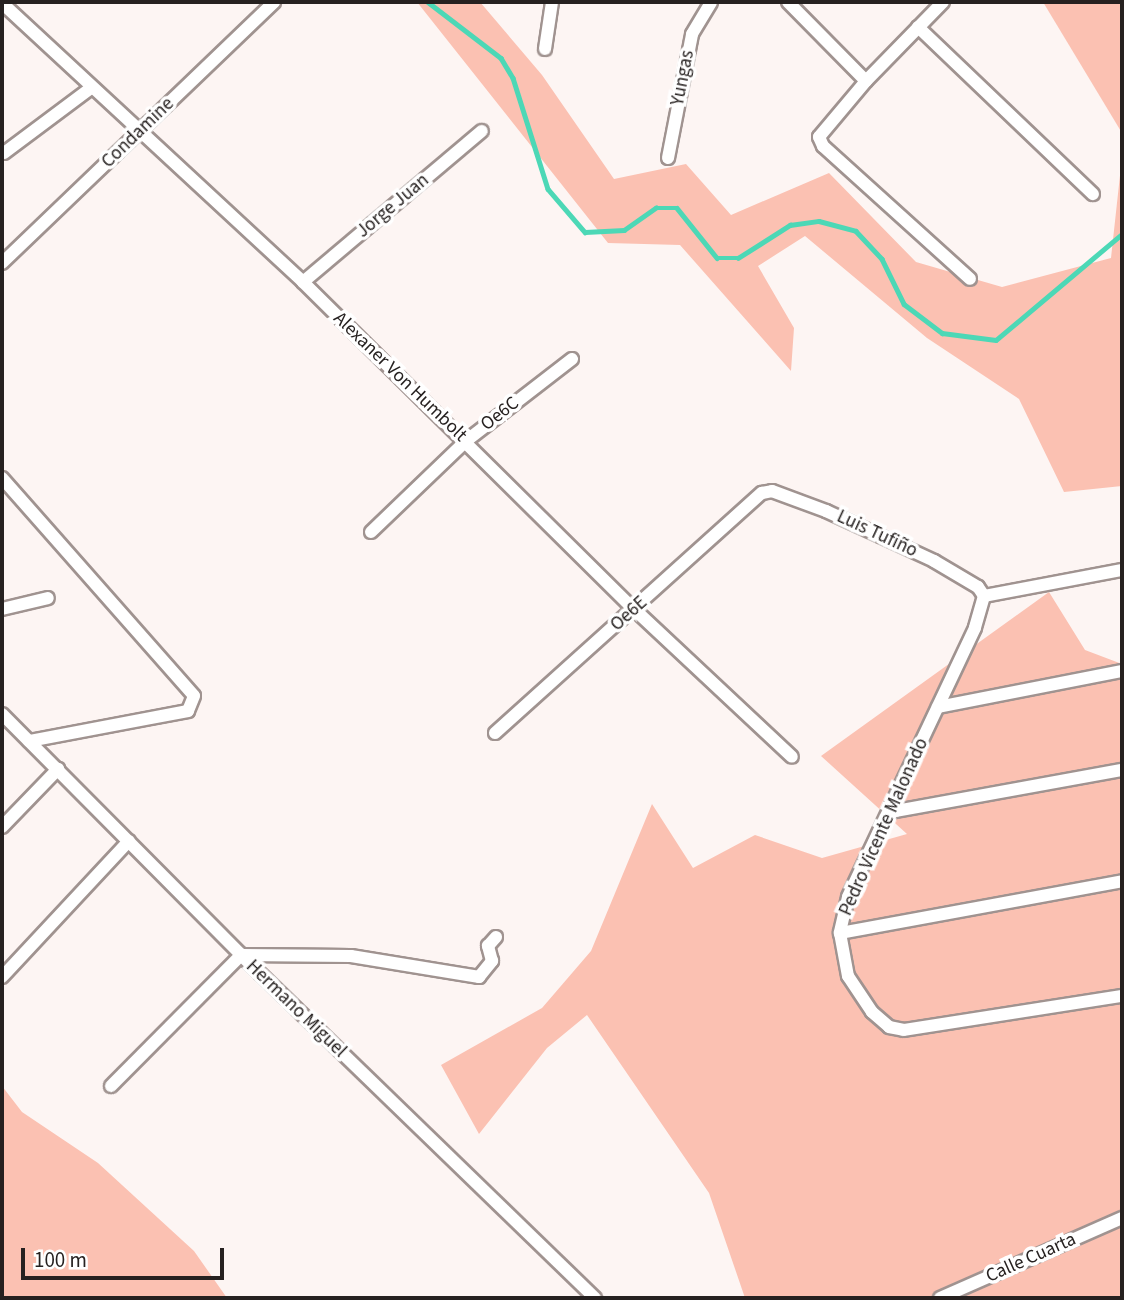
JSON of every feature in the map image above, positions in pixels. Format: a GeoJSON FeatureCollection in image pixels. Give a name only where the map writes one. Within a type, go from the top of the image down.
{"type":"FeatureCollection","features":[{"type":"Feature","properties":{"kind":"street","name":"Condamine"},"geometry":{"type":"LineString","coordinates":[[2,263],[274,2]]}},
{"type":"Feature","properties":{"kind":"street"},"geometry":{"type":"LineString","coordinates":[[545,49],[552,2]]}},
{"type":"Feature","properties":{"kind":"street","name":"Yungas"},"geometry":{"type":"LineString","coordinates":[[668,158],[692,34],[710,2]]}},
{"type":"Feature","properties":{"kind":"street"},"geometry":{"type":"LineString","coordinates":[[788,2],[866,81]]}},
{"type":"Feature","properties":{"kind":"street"},"geometry":{"type":"LineString","coordinates":[[943,2],[822,128],[819,137],[823,146],[970,279]]}},
{"type":"Feature","properties":{"kind":"street","name":"Alexaner Von Humbolt"},"geometry":{"type":"LineString","coordinates":[[2,3],[138,133],[303,282],[634,609],[792,757]]}},
{"type":"Feature","properties":{"kind":"street"},"geometry":{"type":"LineString","coordinates":[[918,27],[1093,194]]}},
{"type":"Feature","properties":{"kind":"street"},"geometry":{"type":"LineString","coordinates":[[4,153],[91,88]]}},
{"type":"Feature","properties":{"kind":"street","name":"Jorge Juan"},"geometry":{"type":"LineString","coordinates":[[303,282],[482,131]]}},
{"type":"Feature","properties":{"kind":"street","name":"Oe6C"},"geometry":{"type":"LineString","coordinates":[[372,532],[466,441],[572,359]]}},
{"type":"Feature","properties":{"kind":"street"},"geometry":{"type":"LineString","coordinates":[[2,478],[194,696],[188,711],[29,741]]}},
{"type":"Feature","properties":{"kind":"street","name":"Luis Tufiño"},"geometry":{"type":"LineString","coordinates":[[762,493],[772,491],[827,510],[934,561],[978,587],[984,596]]}},
{"type":"Feature","properties":{"kind":"street","name":"Oe6E"},"geometry":{"type":"LineString","coordinates":[[495,733],[762,493]]}},
{"type":"Feature","properties":{"kind":"street"},"geometry":{"type":"LineString","coordinates":[[984,596],[1122,570]]}},
{"type":"Feature","properties":{"kind":"street","name":"Pedro Vicente Malonado"},"geometry":{"type":"LineString","coordinates":[[984,596],[975,628],[848,897],[839,933],[848,976],[889,1027],[904,1030],[985,1021],[1122,996]]}},
{"type":"Feature","properties":{"kind":"street"},"geometry":{"type":"LineString","coordinates":[[2,609],[48,598]]}},
{"type":"Feature","properties":{"kind":"street"},"geometry":{"type":"LineString","coordinates":[[938,707],[1122,671]]}},
{"type":"Feature","properties":{"kind":"street","name":"Hermano Miguel"},"geometry":{"type":"LineString","coordinates":[[2,714],[241,955],[595,1298]]}},
{"type":"Feature","properties":{"kind":"street"},"geometry":{"type":"LineString","coordinates":[[2,827],[58,769]]}},
{"type":"Feature","properties":{"kind":"street"},"geometry":{"type":"LineString","coordinates":[[890,812],[1122,770]]}},
{"type":"Feature","properties":{"kind":"street"},"geometry":{"type":"LineString","coordinates":[[2,977],[129,841]]}},
{"type":"Feature","properties":{"kind":"street"},"geometry":{"type":"LineString","coordinates":[[839,933],[1122,881]]}},
{"type":"Feature","properties":{"kind":"street"},"geometry":{"type":"LineString","coordinates":[[111,1086],[241,955],[351,956],[479,977],[492,961],[488,946],[496,937]]}},
{"type":"Feature","properties":{"kind":"street","name":"Calle Cuarta"},"geometry":{"type":"LineString","coordinates":[[940,1298],[1122,1218]]}},
{"type":"Feature","properties":{"kind":"shaded area"},"geometry":{"type":"Polygon","coordinates":[[[417,2],[480,2],[542,75],[614,179],[686,164],[731,215],[829,173],[916,262],[1002,287],[1111,258],[1122,157],[1122,486],[1064,492],[1019,399],[927,338],[805,236],[758,266],[794,328],[791,371],[680,245],[608,243],[417,2]]]}},
{"type":"Feature","properties":{"kind":"shaded area"},"geometry":{"type":"Polygon","coordinates":[[[1043,2],[1122,2],[1122,133],[1043,2]]]}},
{"type":"Feature","properties":{"kind":"shaded area"},"geometry":{"type":"Polygon","coordinates":[[[1049,592],[1085,650],[1122,664],[1122,1298],[745,1298],[709,1193],[587,1015],[547,1048],[479,1134],[441,1065],[542,1008],[591,951],[652,804],[693,868],[755,835],[822,858],[907,834],[821,756],[1049,592]]]}},
{"type":"Feature","properties":{"kind":"shaded area"},"geometry":{"type":"Polygon","coordinates":[[[2,1086],[22,1112],[98,1163],[194,1251],[227,1298],[2,1298],[2,1086]]]}},
{"type":"Feature","properties":{"kind":"waterway"},"geometry":{"type":"LineString","coordinates":[[428,2],[501,58],[513,78],[548,189],[585,232],[624,230],[656,208],[677,208],[717,258],[738,258],[790,225],[819,221],[856,231],[882,259],[904,304],[942,333],[996,340],[1122,234]]}}]}
